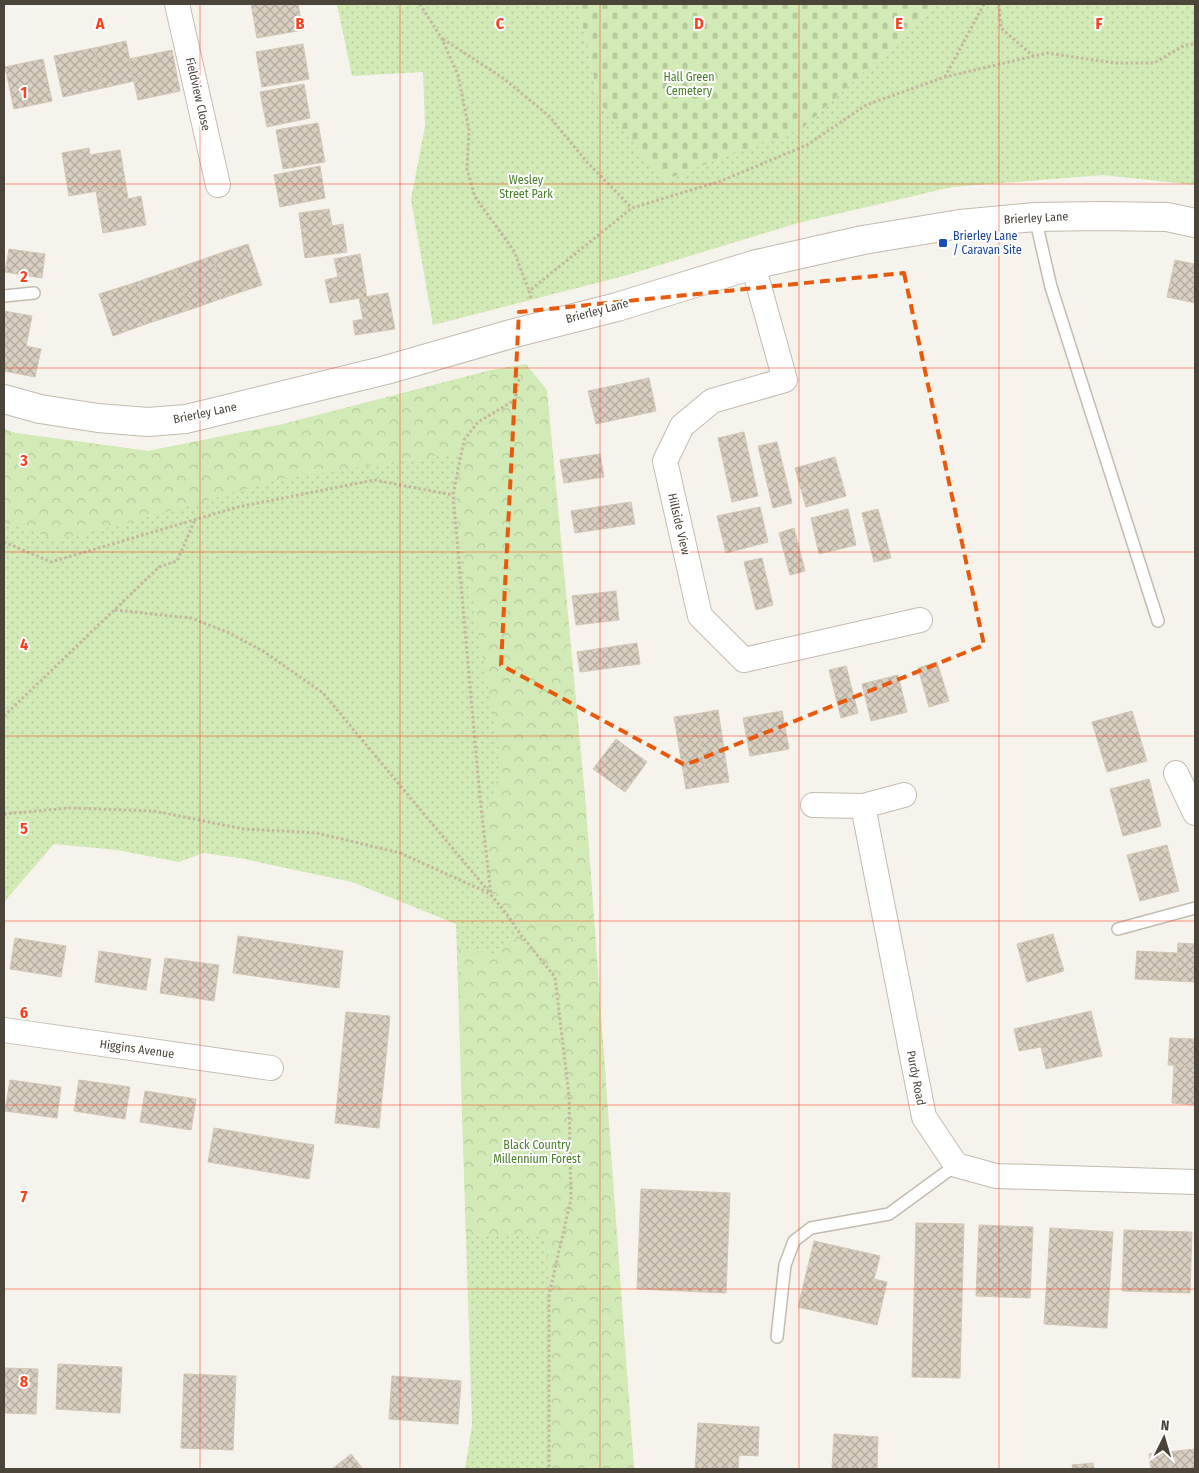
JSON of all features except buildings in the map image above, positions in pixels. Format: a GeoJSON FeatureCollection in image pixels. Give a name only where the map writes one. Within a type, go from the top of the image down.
{"type":"FeatureCollection","features":[{"type":"Feature","properties":{"kind":"street","name":"Fieldview Close"},"geometry":{"type":"LineString","coordinates":[[177,4],[218,185]]}},
{"type":"Feature","properties":{"kind":"street","name":"Brierley Lane"},"geometry":{"type":"LineString","coordinates":[[4,399],[40,409],[98,418],[148,422],[186,419],[386,370],[537,327],[616,307],[753,265],[863,240],[960,224],[1035,217],[1167,217],[1195,223]]}},
{"type":"Feature","properties":{"kind":"street","name":"Hillside View"},"geometry":{"type":"LineString","coordinates":[[753,265],[785,380],[712,401],[682,426],[665,461],[700,616],[744,660],[920,620]]}},
{"type":"Feature","properties":{"kind":"street"},"geometry":{"type":"LineString","coordinates":[[1176,773],[1195,813]]}},
{"type":"Feature","properties":{"kind":"street"},"geometry":{"type":"LineString","coordinates":[[813,805],[863,806],[904,795]]}},
{"type":"Feature","properties":{"kind":"street","name":"Purdy Road"},"geometry":{"type":"LineString","coordinates":[[863,806],[924,1117],[956,1165]]}},
{"type":"Feature","properties":{"kind":"street","name":"Higgins Avenue"},"geometry":{"type":"LineString","coordinates":[[4,1030],[271,1068]]}},
{"type":"Feature","properties":{"kind":"street"},"geometry":{"type":"LineString","coordinates":[[956,1165],[996,1176],[1195,1182]]}},
{"type":"Feature","properties":{"kind":"lane"},"geometry":{"type":"LineString","coordinates":[[1035,217],[1051,287],[1158,621]]}},
{"type":"Feature","properties":{"kind":"lane"},"geometry":{"type":"LineString","coordinates":[[4,296],[34,293]]}},
{"type":"Feature","properties":{"kind":"lane"},"geometry":{"type":"LineString","coordinates":[[1118,929],[1195,908]]}},
{"type":"Feature","properties":{"kind":"lane"},"geometry":{"type":"LineString","coordinates":[[777,1337],[785,1265],[794,1241],[811,1228],[889,1214],[956,1165]]}},
{"type":"Feature","properties":{"kind":"path"},"geometry":{"type":"LineString","coordinates":[[420,4],[442,39],[458,75],[470,130],[467,169],[475,196],[514,251],[529,291],[537,327]]}},
{"type":"Feature","properties":{"kind":"path"},"geometry":{"type":"LineString","coordinates":[[945,77],[984,4]]}},
{"type":"Feature","properties":{"kind":"path"},"geometry":{"type":"LineString","coordinates":[[999,4],[1001,28],[1033,56]]}},
{"type":"Feature","properties":{"kind":"path"},"geometry":{"type":"LineString","coordinates":[[442,39],[504,78],[549,116],[586,161],[632,208]]}},
{"type":"Feature","properties":{"kind":"path"},"geometry":{"type":"LineString","coordinates":[[529,291],[632,208],[721,181],[799,149],[866,105],[945,77],[1047,52],[1115,63],[1154,63],[1185,45],[1195,44]]}},
{"type":"Feature","properties":{"kind":"path"},"geometry":{"type":"LineString","coordinates":[[491,895],[480,798],[453,495],[464,440],[478,422],[514,400],[519,379]]}},
{"type":"Feature","properties":{"kind":"path"},"geometry":{"type":"LineString","coordinates":[[4,542],[51,562],[238,507],[374,480],[453,495]]}},
{"type":"Feature","properties":{"kind":"path"},"geometry":{"type":"LineString","coordinates":[[4,716],[159,567],[177,561],[196,520]]}},
{"type":"Feature","properties":{"kind":"path"},"geometry":{"type":"LineString","coordinates":[[114,610],[191,618],[227,632],[264,651],[323,694],[506,913],[555,977],[569,1096],[571,1199],[549,1295],[549,1469]]}},
{"type":"Feature","properties":{"kind":"path"},"geometry":{"type":"LineString","coordinates":[[4,814],[69,808],[154,810],[244,829],[317,833],[400,853],[491,895]]}},
{"type":"Feature","properties":{"kind":"highlighted area"},"geometry":{"type":"Polygon","coordinates":[[[904,273],[984,645],[685,765],[501,665],[519,312],[904,273]]]}},
{"type":"Feature","properties":{"kind":"green space","name":"Wesley Street Park"},"geometry":{"type":"Polygon","coordinates":[[[337,4],[578,4],[599,102],[804,127],[936,4],[1195,4],[1195,185],[1103,175],[952,187],[798,223],[624,276],[433,325],[411,199],[425,126],[423,72],[352,76],[337,4]]]}},
{"type":"Feature","properties":{"kind":"green space","name":"Hall Green Cemetery"},"geometry":{"type":"Polygon","coordinates":[[[578,4],[936,4],[804,127],[664,180],[599,102],[578,4]]]}},
{"type":"Feature","properties":{"kind":"green space"},"geometry":{"type":"Polygon","coordinates":[[[526,364],[572,808],[634,1469],[465,1469],[472,1425],[456,924],[352,882],[239,858],[203,853],[179,862],[117,850],[54,844],[4,902],[4,429],[15,433],[148,451],[279,425],[491,370],[526,364]]]}},
{"type":"Feature","properties":{"kind":"green space","name":"Black Country Millennium Forest"},"geometry":{"type":"Polygon","coordinates":[[[526,364],[547,390],[586,807],[634,1469],[549,1469],[549,1295],[546,1235],[466,1236],[458,948],[494,954],[521,935],[491,895],[483,824],[502,764],[453,495],[461,452],[281,479],[123,524],[57,539],[4,522],[4,429],[15,433],[148,451],[279,425],[526,364]]]}},
{"type":"Feature","properties":{"kind":"place","name":"Brierley Lane / Caravan Site"},"geometry":{"type":"Point","coordinates":[943,243]}}]}
